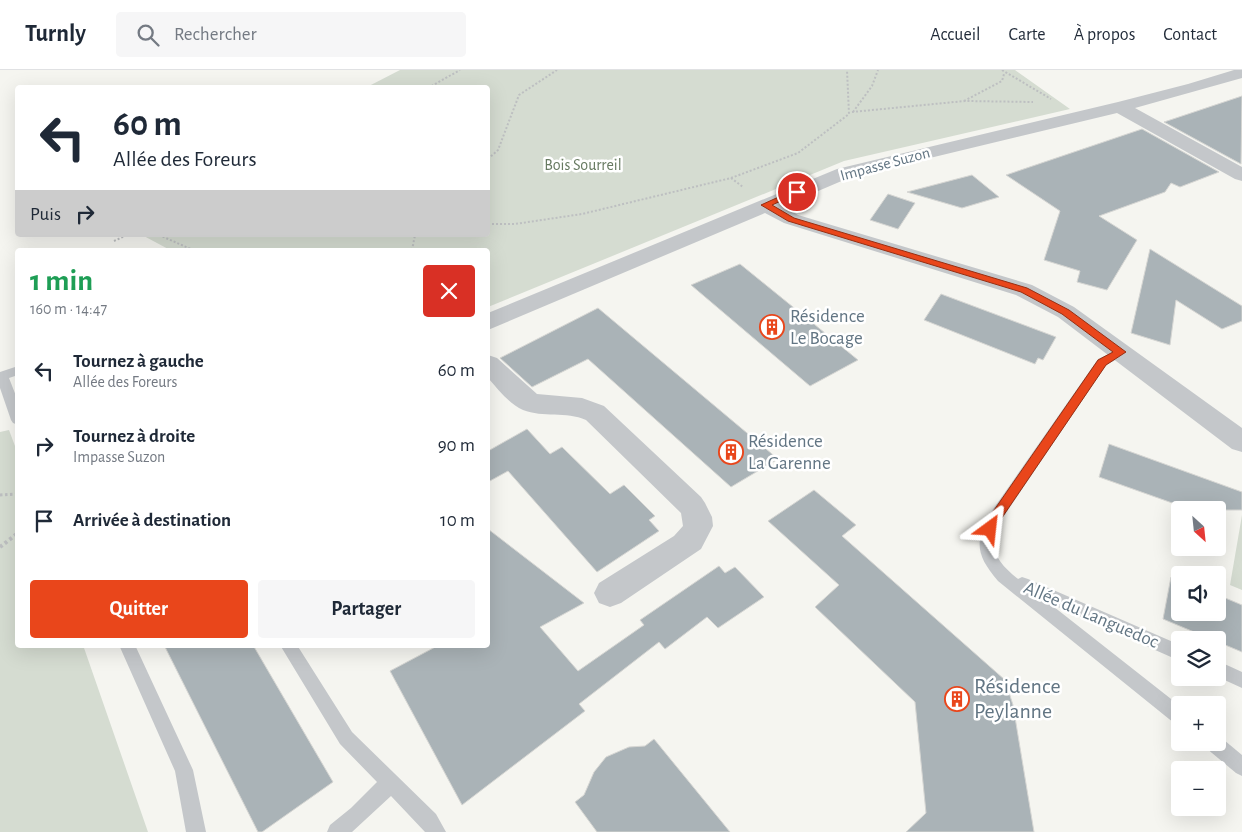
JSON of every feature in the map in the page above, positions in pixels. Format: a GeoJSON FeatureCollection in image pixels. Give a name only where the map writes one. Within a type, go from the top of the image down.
{"type":"FeatureCollection","features":[{"type":"Feature","properties":{"kind":"street","name":"Impasse Suzon"},"geometry":{"type":"LineString","coordinates":[[490,321],[844,173],[1119,108],[1242,73]]}},
{"type":"Feature","properties":{"kind":"street"},"geometry":{"type":"LineString","coordinates":[[1119,108],[1242,175]]}},
{"type":"Feature","properties":{"kind":"street"},"geometry":{"type":"LineString","coordinates":[[765,205],[791,219],[1024,290],[1066,312],[1242,442]]}},
{"type":"Feature","properties":{"kind":"street"},"geometry":{"type":"LineString","coordinates":[[490,366],[522,398],[531,403],[582,407],[595,413],[691,505],[698,516],[699,526],[694,536],[685,545],[610,593]]}},
{"type":"Feature","properties":{"kind":"lane","name":"Allée du Languedoc"},"geometry":{"type":"LineString","coordinates":[[1121,352],[1102,362],[994,519],[986,538],[986,556],[1003,576],[1171,710]]}},
{"type":"Feature","properties":{"kind":"lane"},"geometry":{"type":"LineString","coordinates":[[15,371],[2,376],[15,412]]}},
{"type":"Feature","properties":{"kind":"lane","name":"Allée du Languedoc"},"geometry":{"type":"LineString","coordinates":[[1003,576],[1171,649]]}},
{"type":"Feature","properties":{"kind":"lane"},"geometry":{"type":"LineString","coordinates":[[128,648],[184,770],[196,832]]}},
{"type":"Feature","properties":{"kind":"lane"},"geometry":{"type":"LineString","coordinates":[[290,648],[346,738],[429,821],[436,832]]}},
{"type":"Feature","properties":{"kind":"lane"},"geometry":{"type":"LineString","coordinates":[[1226,673],[1242,680]]}},
{"type":"Feature","properties":{"kind":"lane"},"geometry":{"type":"LineString","coordinates":[[1223,751],[1242,766]]}},
{"type":"Feature","properties":{"kind":"lane"},"geometry":{"type":"LineString","coordinates":[[337,832],[358,815],[390,783]]}},
{"type":"Feature","properties":{"kind":"path"},"geometry":{"type":"LineString","coordinates":[[433,85],[460,70]]}},
{"type":"Feature","properties":{"kind":"path"},"geometry":{"type":"LineString","coordinates":[[490,157],[498,150],[519,95],[557,70]]}},
{"type":"Feature","properties":{"kind":"path"},"geometry":{"type":"LineString","coordinates":[[490,224],[516,224],[582,214],[731,178],[798,153],[849,114],[847,70]]}},
{"type":"Feature","properties":{"kind":"path"},"geometry":{"type":"LineString","coordinates":[[878,70],[872,86],[852,112],[928,103],[1006,99],[1059,104]]}},
{"type":"Feature","properties":{"kind":"path"},"geometry":{"type":"LineString","coordinates":[[1002,70],[1079,117]]}},
{"type":"Feature","properties":{"kind":"path"},"geometry":{"type":"LineString","coordinates":[[963,102],[1002,81],[1004,74]]}},
{"type":"Feature","properties":{"kind":"path"},"geometry":{"type":"LineString","coordinates":[[114,241],[123,237]]}},
{"type":"Feature","properties":{"kind":"path"},"geometry":{"type":"LineString","coordinates":[[164,237],[188,248]]}},
{"type":"Feature","properties":{"kind":"path"},"geometry":{"type":"LineString","coordinates":[[0,496],[15,494]]}},
{"type":"Feature","properties":{"kind":"path"},"geometry":{"type":"LineString","coordinates":[[0,547],[15,535]]}},
{"type":"Feature","properties":{"kind":"green space","name":"Bois Sourreil"},"geometry":{"type":"Polygon","coordinates":[[[400,70],[1015,70],[1070,109],[844,161],[490,306],[490,248],[166,248],[146,237],[490,237],[490,85],[371,85],[400,70]]]}},
{"type":"Feature","properties":{"kind":"green space"},"geometry":{"type":"Polygon","coordinates":[[[9,430],[15,446],[15,648],[84,648],[148,832],[0,832],[0,432],[9,430]]]}},
{"type":"Feature","properties":{"kind":"green space"},"geometry":{"type":"Polygon","coordinates":[[[1242,515],[1242,590],[1230,585],[1242,515]]]}},
{"type":"Feature","properties":{"kind":"building"},"geometry":{"type":"Polygon","coordinates":[[[1242,96],[1241,164],[1164,122],[1242,96]]]}},
{"type":"Feature","properties":{"kind":"building"},"geometry":{"type":"Polygon","coordinates":[[[1142,129],[1219,172],[1180,187],[1171,183],[1165,192],[1099,216],[1137,240],[1107,290],[1077,282],[1080,271],[1044,260],[1060,211],[1006,175],[1142,129]]]}},
{"type":"Feature","properties":{"kind":"building"},"geometry":{"type":"Polygon","coordinates":[[[972,175],[999,197],[962,208],[907,192],[972,175]]]}},
{"type":"Feature","properties":{"kind":"building"},"geometry":{"type":"Polygon","coordinates":[[[888,194],[915,203],[898,229],[870,220],[888,194]]]}},
{"type":"Feature","properties":{"kind":"building"},"geometry":{"type":"Polygon","coordinates":[[[1150,249],[1242,306],[1242,321],[1222,329],[1176,300],[1170,345],[1131,333],[1150,249]]]}},
{"type":"Feature","properties":{"kind":"building","name":"Résidence Le Bocage"},"geometry":{"type":"Polygon","coordinates":[[[740,264],[858,360],[810,386],[691,285],[740,264]]]}},
{"type":"Feature","properties":{"kind":"building"},"geometry":{"type":"Polygon","coordinates":[[[941,294],[1056,337],[1043,360],[1038,358],[1035,364],[924,320],[941,294]]]}},
{"type":"Feature","properties":{"kind":"building"},"geometry":{"type":"Polygon","coordinates":[[[598,308],[778,459],[731,487],[588,359],[532,387],[500,358],[598,308]]]}},
{"type":"Feature","properties":{"kind":"building"},"geometry":{"type":"Polygon","coordinates":[[[527,429],[550,454],[562,447],[610,494],[624,485],[655,516],[649,520],[659,531],[597,572],[508,471],[490,481],[490,450],[527,429]]]}},
{"type":"Feature","properties":{"kind":"building"},"geometry":{"type":"Polygon","coordinates":[[[1109,444],[1242,492],[1242,510],[1226,510],[1226,501],[1171,501],[1171,503],[1099,477],[1109,444]]]}},
{"type":"Feature","properties":{"kind":"building","name":"Résidence Peylanne"},"geometry":{"type":"Polygon","coordinates":[[[814,490],[856,525],[842,536],[1005,680],[1013,705],[1034,832],[906,832],[926,813],[915,702],[815,607],[839,585],[768,521],[814,490]]]}},
{"type":"Feature","properties":{"kind":"building"},"geometry":{"type":"Polygon","coordinates":[[[490,531],[584,603],[540,627],[578,671],[644,625],[640,620],[719,566],[725,573],[735,567],[764,597],[718,628],[707,617],[665,649],[659,642],[579,704],[585,711],[462,805],[390,671],[433,648],[490,648],[490,531]]]}},
{"type":"Feature","properties":{"kind":"building"},"geometry":{"type":"Polygon","coordinates":[[[1171,577],[1171,621],[1226,621],[1226,598],[1242,605],[1242,652],[1226,645],[1226,631],[1192,631],[1163,619],[1171,577]]]}},
{"type":"Feature","properties":{"kind":"building"},"geometry":{"type":"Polygon","coordinates":[[[166,648],[255,648],[333,782],[262,832],[258,832],[166,648]]]}},
{"type":"Feature","properties":{"kind":"building"},"geometry":{"type":"Polygon","coordinates":[[[654,739],[730,832],[597,832],[575,802],[584,795],[594,772],[606,757],[629,747],[645,746],[654,739]]]}},
{"type":"Feature","properties":{"kind":"place","name":"Résidence Le Bocage"},"geometry":{"type":"Point","coordinates":[772,327]}},
{"type":"Feature","properties":{"kind":"place","name":"Résidence La Garenne"},"geometry":{"type":"Point","coordinates":[731,452]}},
{"type":"Feature","properties":{"kind":"place","name":"Résidence Peylanne"},"geometry":{"type":"Point","coordinates":[957,699]}},
{"type":"Feature","properties":{"kind":"route"},"geometry":{"type":"LineString","coordinates":[[797,192],[765,205],[778,214],[791,219],[1024,290],[1066,312],[1121,352],[1102,362],[994,519],[990,529]]}}]}
